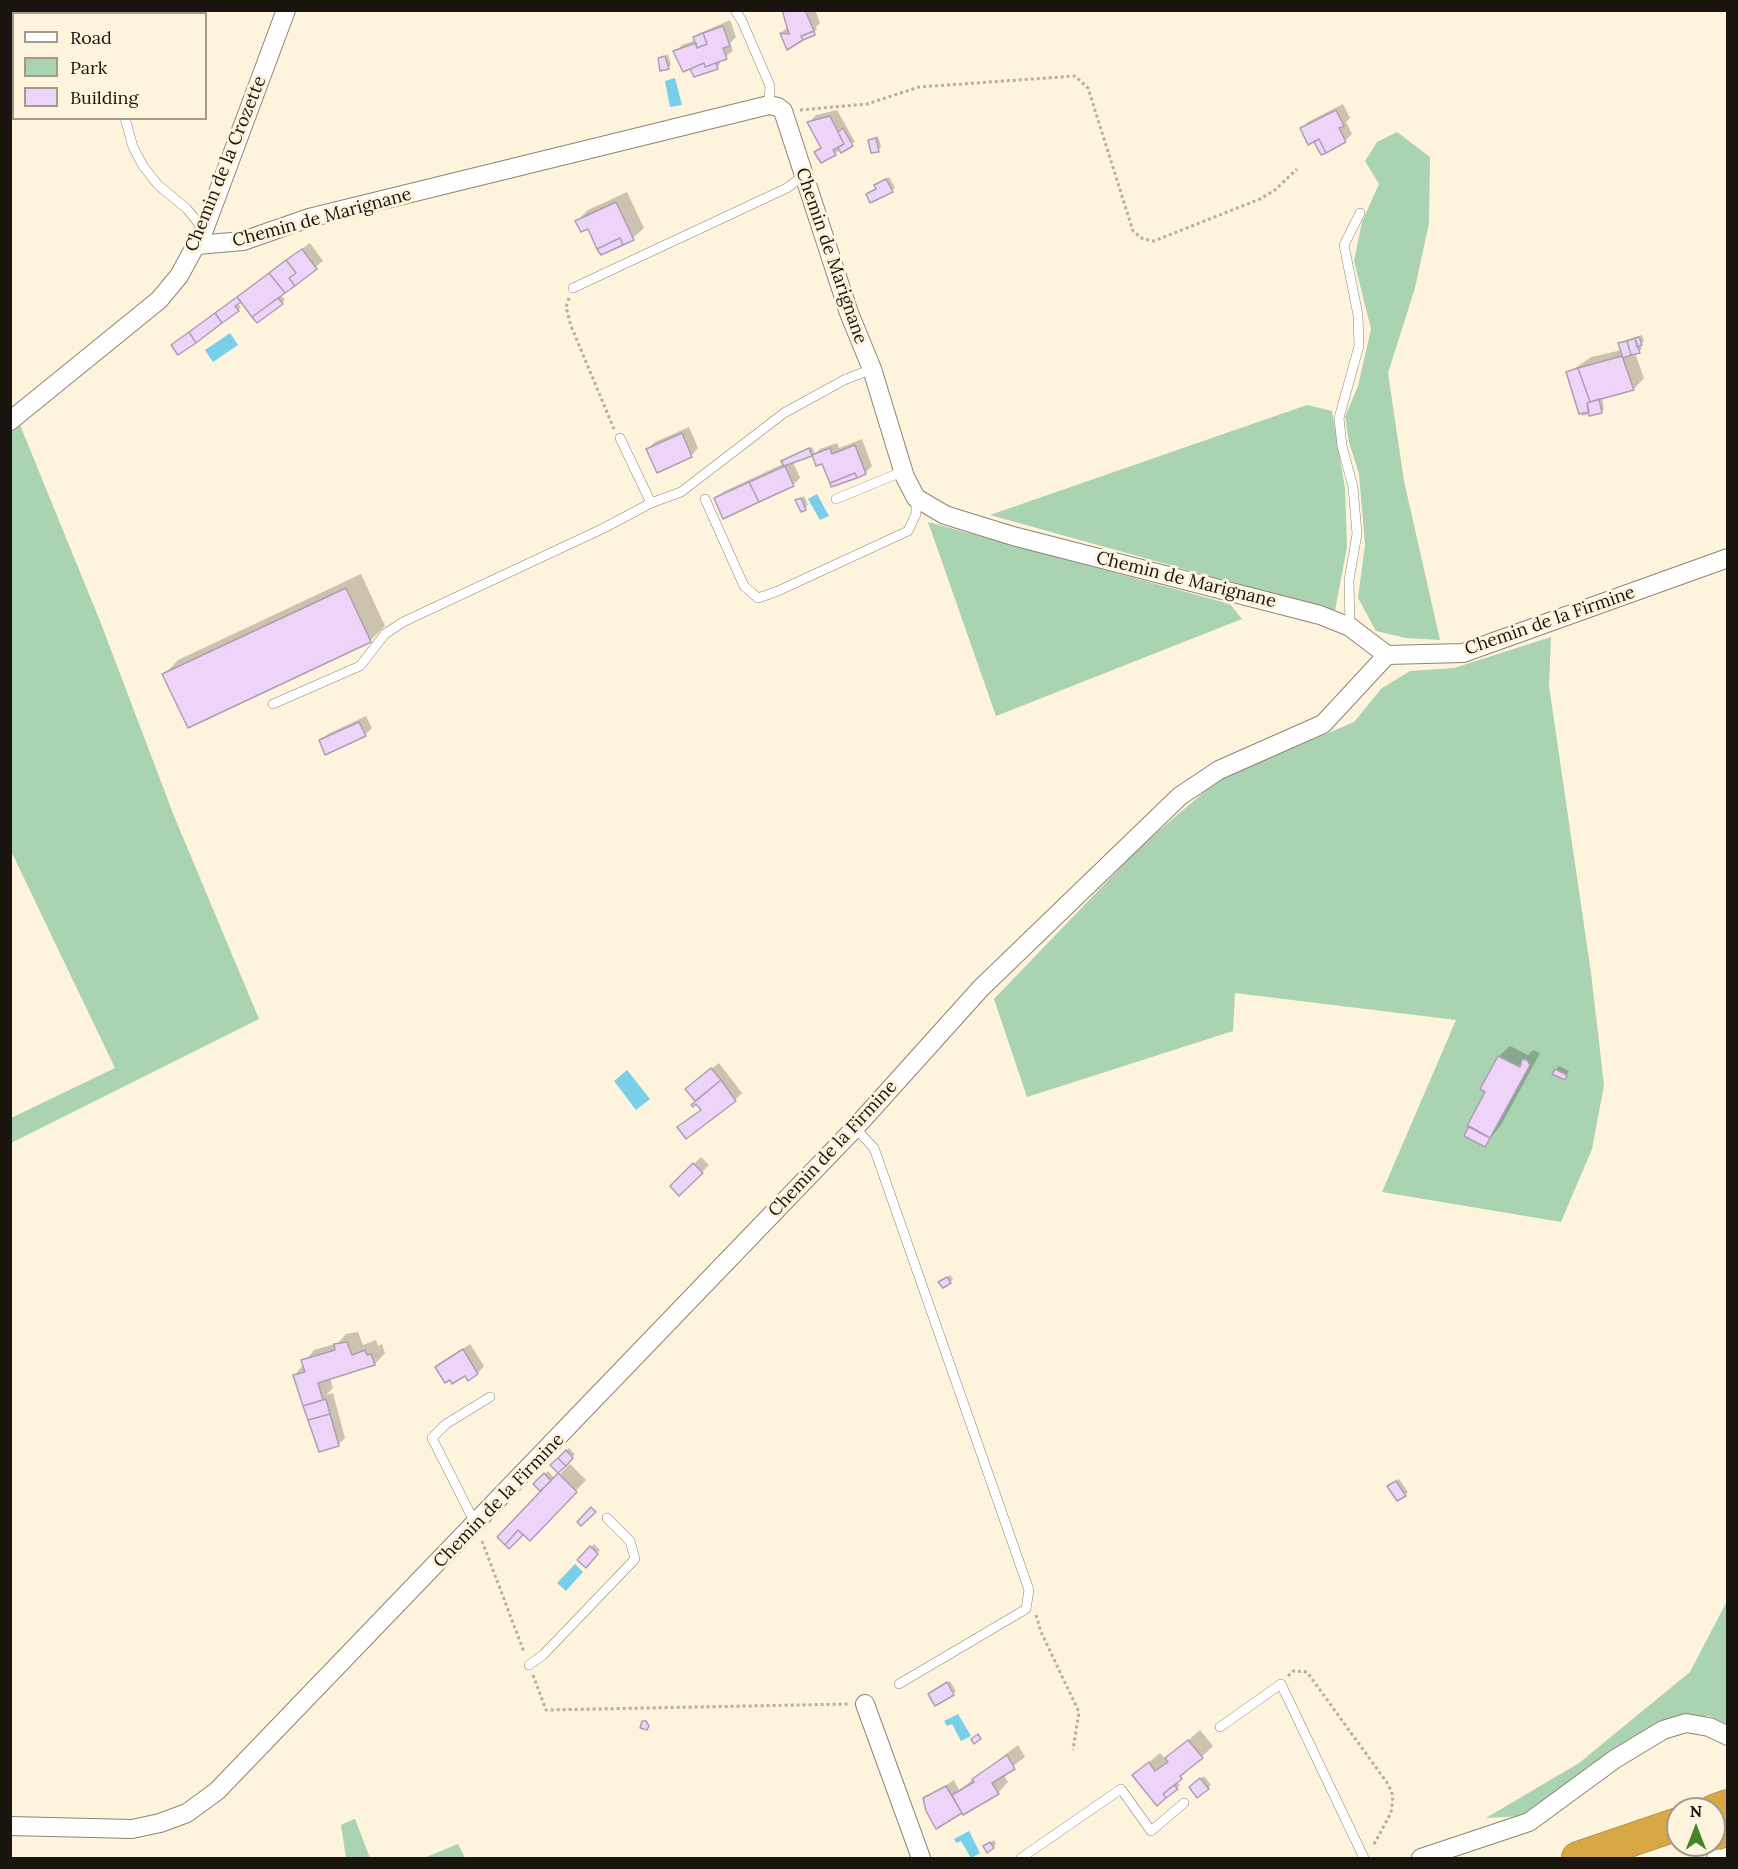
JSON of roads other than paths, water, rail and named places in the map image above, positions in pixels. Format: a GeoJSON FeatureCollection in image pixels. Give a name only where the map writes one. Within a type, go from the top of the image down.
{"type":"FeatureCollection","features":[{"type":"Feature","properties":{"kind":"highway"},"geometry":{"type":"LineString","coordinates":[[1578,1858],[1666,1828]]}},
{"type":"Feature","properties":{"kind":"highway"},"geometry":{"type":"LineString","coordinates":[[1647,1858],[1666,1851]]}},
{"type":"Feature","properties":{"kind":"street","name":"Chemin de la Crozette"},"geometry":{"type":"LineString","coordinates":[[10,421],[159,300],[178,276],[201,237],[286,10]]}},
{"type":"Feature","properties":{"kind":"street","name":"Chemin de Marignane"},"geometry":{"type":"LineString","coordinates":[[201,237],[243,241],[309,218],[776,108],[803,177],[849,313],[872,369],[904,471],[916,498],[945,515],[1013,536],[1258,597],[1320,615],[1350,627],[1387,655]]}},
{"type":"Feature","properties":{"kind":"street","name":"Chemin de la Firmine"},"geometry":{"type":"LineString","coordinates":[[10,1827],[132,1829],[160,1823],[187,1813],[217,1791],[476,1525],[855,1128],[981,988],[1180,796],[1219,770],[1323,724],[1387,655],[1463,653],[1728,558]]}},
{"type":"Feature","properties":{"kind":"street"},"geometry":{"type":"LineString","coordinates":[[865,1704],[921,1858]]}},
{"type":"Feature","properties":{"kind":"street"},"geometry":{"type":"LineString","coordinates":[[1421,1858],[1529,1822],[1615,1759],[1663,1730],[1686,1723],[1709,1727],[1728,1736]]}},
{"type":"Feature","properties":{"kind":"street"},"geometry":{"type":"LineString","coordinates":[[1716,1858],[1728,1828]]}},
{"type":"Feature","properties":{"kind":"lane"},"geometry":{"type":"LineString","coordinates":[[735,10],[770,86],[776,108]]}},
{"type":"Feature","properties":{"kind":"lane"},"geometry":{"type":"LineString","coordinates":[[126,120],[133,147],[143,166],[158,185],[187,209],[201,237]]}},
{"type":"Feature","properties":{"kind":"lane"},"geometry":{"type":"LineString","coordinates":[[573,288],[787,188],[803,177]]}},
{"type":"Feature","properties":{"kind":"lane"},"geometry":{"type":"LineString","coordinates":[[1350,627],[1349,580],[1357,534],[1353,487],[1342,446],[1339,418],[1359,346],[1358,315],[1344,245],[1360,213]]}},
{"type":"Feature","properties":{"kind":"lane"},"geometry":{"type":"LineString","coordinates":[[273,704],[360,666],[385,634],[403,622],[604,528],[651,503],[681,492],[784,413],[844,380],[872,369]]}},
{"type":"Feature","properties":{"kind":"lane"},"geometry":{"type":"LineString","coordinates":[[620,438],[651,503]]}},
{"type":"Feature","properties":{"kind":"lane"},"geometry":{"type":"LineString","coordinates":[[836,499],[904,471]]}},
{"type":"Feature","properties":{"kind":"lane"},"geometry":{"type":"LineString","coordinates":[[705,499],[744,586],[758,597],[778,591],[908,531],[916,514],[916,498]]}},
{"type":"Feature","properties":{"kind":"lane"},"geometry":{"type":"LineString","coordinates":[[855,1128],[874,1148],[1029,1590],[1026,1609],[899,1684]]}},
{"type":"Feature","properties":{"kind":"lane"},"geometry":{"type":"LineString","coordinates":[[476,1525],[432,1438],[446,1424],[490,1397]]}},
{"type":"Feature","properties":{"kind":"lane"},"geometry":{"type":"LineString","coordinates":[[529,1665],[543,1655],[635,1559],[630,1541],[607,1518]]}},
{"type":"Feature","properties":{"kind":"lane"},"geometry":{"type":"LineString","coordinates":[[1220,1727],[1281,1684],[1368,1855]]}},
{"type":"Feature","properties":{"kind":"lane"},"geometry":{"type":"LineString","coordinates":[[1022,1858],[1121,1789],[1151,1831],[1184,1803]]}},
{"type":"Feature","properties":{"kind":"water"},"geometry":{"type":"Polygon","coordinates":[[[675,78],[682,105],[670,107],[665,81],[675,78]]]}},
{"type":"Feature","properties":{"kind":"water"},"geometry":{"type":"Polygon","coordinates":[[[230,333],[238,345],[213,362],[205,350],[230,333]]]}},
{"type":"Feature","properties":{"kind":"water"},"geometry":{"type":"Polygon","coordinates":[[[817,494],[829,516],[820,520],[808,499],[817,494]]]}},
{"type":"Feature","properties":{"kind":"water"},"geometry":{"type":"Polygon","coordinates":[[[627,1070],[650,1099],[636,1110],[614,1081],[627,1070]]]}},
{"type":"Feature","properties":{"kind":"water"},"geometry":{"type":"Polygon","coordinates":[[[575,1564],[583,1572],[566,1591],[557,1583],[575,1564]]]}},
{"type":"Feature","properties":{"kind":"water"},"geometry":{"type":"Polygon","coordinates":[[[958,1714],[971,1736],[961,1741],[952,1724],[947,1726],[944,1721],[958,1714]]]}},
{"type":"Feature","properties":{"kind":"water"},"geometry":{"type":"Polygon","coordinates":[[[969,1831],[980,1853],[971,1858],[961,1841],[956,1843],[954,1839],[969,1831]]]}}]}
